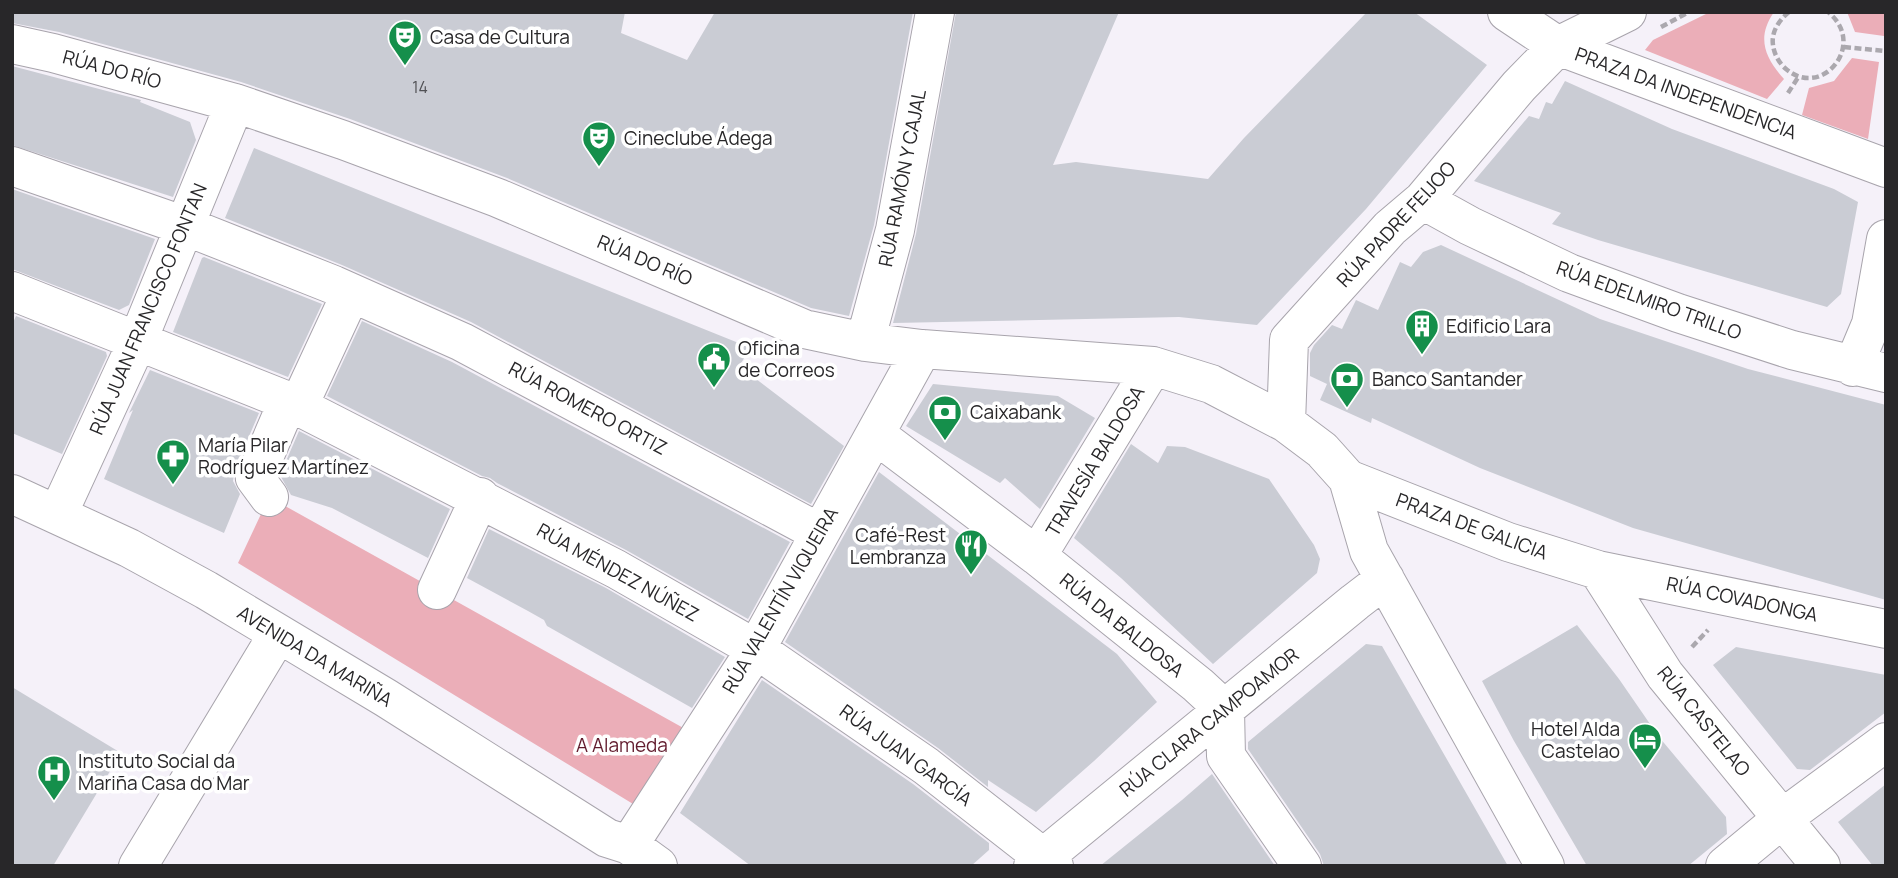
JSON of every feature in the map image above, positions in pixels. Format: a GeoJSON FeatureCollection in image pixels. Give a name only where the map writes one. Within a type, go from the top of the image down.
{"type":"FeatureCollection","features":[{"type":"Feature","properties":{"kind":"street","name":"RÚA RAMÓN Y CAJAL"},"geometry":{"type":"LineString","coordinates":[[865,342],[895,230],[935,12]]}},
{"type":"Feature","properties":{"kind":"street"},"geometry":{"type":"LineString","coordinates":[[1507,12],[1558,46]]}},
{"type":"Feature","properties":{"kind":"street","name":"PRAZA DA INDEPENDENCIA"},"geometry":{"type":"LineString","coordinates":[[1558,46],[1627,12]]}},
{"type":"Feature","properties":{"kind":"street","name":"RÚA DO RÍO"},"geometry":{"type":"LineString","coordinates":[[12,44],[235,103],[498,198],[804,330],[865,342],[922,349],[1153,366],[1211,384],[1286,423]]}},
{"type":"Feature","properties":{"kind":"street","name":"PRAZA DA INDEPENDENCIA"},"geometry":{"type":"LineString","coordinates":[[1558,46],[1886,168]]}},
{"type":"Feature","properties":{"kind":"street","name":"RÚA PADRE FEIJOO"},"geometry":{"type":"LineString","coordinates":[[1286,423],[1289,340],[1390,228],[1423,200],[1519,86],[1558,46]]}},
{"type":"Feature","properties":{"kind":"street","name":"RÚA JUAN FRANCISCO FONTAN"},"geometry":{"type":"LineString","coordinates":[[58,514],[138,340],[235,103]]}},
{"type":"Feature","properties":{"kind":"street","name":"RÚA ROMERO ORTIZ"},"geometry":{"type":"LineString","coordinates":[[12,166],[185,226],[351,293],[462,342],[820,533]]}},
{"type":"Feature","properties":{"kind":"street","name":"RÚA EDELMIRO TRILLO"},"geometry":{"type":"LineString","coordinates":[[1423,200],[1470,226],[1569,273],[1678,313],[1792,350],[1870,370]]}},
{"type":"Feature","properties":{"kind":"street"},"geometry":{"type":"LineString","coordinates":[[1870,370],[1871,324],[1886,240]]}},
{"type":"Feature","properties":{"kind":"street","name":"RÚA MÉNDEZ NÚÑEZ"},"geometry":{"type":"LineString","coordinates":[[12,291],[294,403],[616,569],[755,649]]}},
{"type":"Feature","properties":{"kind":"street"},"geometry":{"type":"LineString","coordinates":[[269,497],[255,478],[351,293]]}},
{"type":"Feature","properties":{"kind":"street","name":"RÚA VALENTÍN VIQUEIRA"},"geometry":{"type":"LineString","coordinates":[[630,854],[755,649],[922,349]]}},
{"type":"Feature","properties":{"kind":"street","name":"TRAVESÍA BALDOSA"},"geometry":{"type":"LineString","coordinates":[[1037,556],[1153,366]]}},
{"type":"Feature","properties":{"kind":"street","name":"PRAZA DE GALICIA"},"geometry":{"type":"LineString","coordinates":[[1286,423],[1322,450],[1348,479],[1369,551],[1545,866]]}},
{"type":"Feature","properties":{"kind":"street","name":"RÚA DA BALDOSA"},"geometry":{"type":"LineString","coordinates":[[875,434],[1037,556],[1198,685],[1225,710]]}},
{"type":"Feature","properties":{"kind":"street","name":"PRAZA DE GALICIA"},"geometry":{"type":"LineString","coordinates":[[1348,479],[1508,542],[1598,570]]}},
{"type":"Feature","properties":{"kind":"street","name":"AVENIDA DA MARIÑA"},"geometry":{"type":"LineString","coordinates":[[12,494],[157,562],[386,698],[630,854]]}},
{"type":"Feature","properties":{"kind":"street"},"geometry":{"type":"LineString","coordinates":[[437,590],[480,497]]}},
{"type":"Feature","properties":{"kind":"street","name":"RÚA COVADONGA"},"geometry":{"type":"LineString","coordinates":[[1598,570],[1886,629]]}},
{"type":"Feature","properties":{"kind":"street","name":"RÚA CASTELAO"},"geometry":{"type":"LineString","coordinates":[[1598,570],[1665,675],[1821,866]]}},
{"type":"Feature","properties":{"kind":"street","name":"RÚA CLARA CAMPOAMOR"},"geometry":{"type":"LineString","coordinates":[[1044,863],[1385,579]]}},
{"type":"Feature","properties":{"kind":"street"},"geometry":{"type":"LineString","coordinates":[[138,866],[278,634]]}},
{"type":"Feature","properties":{"kind":"street","name":"RÚA JUAN GARCÍA"},"geometry":{"type":"LineString","coordinates":[[755,649],[926,766],[1044,863]]}},
{"type":"Feature","properties":{"kind":"street"},"geometry":{"type":"LineString","coordinates":[[1225,710],[1226,756],[1302,866]]}},
{"type":"Feature","properties":{"kind":"street"},"geometry":{"type":"LineString","coordinates":[[1725,866],[1783,818],[1886,742]]}},
{"type":"Feature","properties":{"kind":"path"},"geometry":{"type":"LineString","coordinates":[[1789,12],[1778,23],[1773,44],[1781,64],[1789,72],[1809,78],[1828,72],[1836,65],[1844,47],[1840,26],[1828,12]]}},
{"type":"Feature","properties":{"kind":"path"},"geometry":{"type":"LineString","coordinates":[[1844,47],[1886,51]]}},
{"type":"Feature","properties":{"kind":"path"},"geometry":{"type":"LineString","coordinates":[[1665,675],[1738,598]]}},
{"type":"Feature","properties":{"kind":"green space"},"geometry":{"type":"Polygon","coordinates":[[[1710,12],[1774,12],[1765,30],[1765,47],[1772,63],[1784,79],[1767,99],[1645,50],[1653,40],[1710,12]]]}},
{"type":"Feature","properties":{"kind":"green space"},"geometry":{"type":"Polygon","coordinates":[[[1847,12],[1886,12],[1884,36],[1855,32],[1847,12]]]}},
{"type":"Feature","properties":{"kind":"green space"},"geometry":{"type":"Polygon","coordinates":[[[1852,58],[1879,62],[1868,139],[1802,115],[1809,88],[1834,81],[1852,58]]]}},
{"type":"Feature","properties":{"kind":"green space","name":"A Alameda"},"geometry":{"type":"Polygon","coordinates":[[[269,497],[687,730],[638,807],[238,563],[269,497]]]}},
{"type":"Feature","properties":{"kind":"building"},"geometry":{"type":"Polygon","coordinates":[[[12,12],[625,12],[621,33],[687,60],[715,12],[913,12],[874,225],[849,316],[811,308],[507,178],[350,119],[241,82],[59,32],[12,23],[12,12]]]}},
{"type":"Feature","properties":{"kind":"building"},"geometry":{"type":"Polygon","coordinates":[[[956,12],[1119,12],[1053,165],[1076,162],[1208,179],[1244,138],[1367,12],[1414,12],[1487,65],[1366,209],[1257,325],[1179,317],[893,323],[916,234],[956,12]]]}},
{"type":"Feature","properties":{"kind":"building"},"geometry":{"type":"Polygon","coordinates":[[[12,66],[141,100],[140,102],[190,122],[196,140],[173,197],[12,145],[12,66]]]}},
{"type":"Feature","properties":{"kind":"building"},"geometry":{"type":"Polygon","coordinates":[[[1565,81],[1672,129],[1834,189],[1858,202],[1841,294],[1827,307],[1598,240],[1552,224],[1561,213],[1474,181],[1529,116],[1539,119],[1546,102],[1552,104],[1565,81]]]}},
{"type":"Feature","properties":{"kind":"building"},"geometry":{"type":"Polygon","coordinates":[[[254,148],[751,348],[739,366],[844,446],[811,504],[471,322],[342,265],[225,218],[254,148]]]}},
{"type":"Feature","properties":{"kind":"building"},"geometry":{"type":"Polygon","coordinates":[[[12,189],[155,239],[129,305],[119,310],[12,269],[12,189]]]}},
{"type":"Feature","properties":{"kind":"building"},"geometry":{"type":"Polygon","coordinates":[[[1441,245],[1600,319],[1748,369],[1886,405],[1886,600],[1633,528],[1480,468],[1372,418],[1371,423],[1320,400],[1327,384],[1310,376],[1310,353],[1314,345],[1332,325],[1342,329],[1356,300],[1378,310],[1400,262],[1411,267],[1423,252],[1441,245]]]}},
{"type":"Feature","properties":{"kind":"building"},"geometry":{"type":"Polygon","coordinates":[[[204,257],[322,304],[288,377],[173,332],[204,257]]]}},
{"type":"Feature","properties":{"kind":"building"},"geometry":{"type":"Polygon","coordinates":[[[16,316],[106,352],[107,356],[62,454],[12,433],[12,325],[16,316]]]}},
{"type":"Feature","properties":{"kind":"building"},"geometry":{"type":"Polygon","coordinates":[[[362,321],[452,362],[790,542],[748,619],[626,550],[327,396],[362,321]]]}},
{"type":"Feature","properties":{"kind":"building"},"geometry":{"type":"Polygon","coordinates":[[[150,370],[259,413],[235,469],[233,481],[240,494],[224,533],[104,479],[133,410],[129,413],[150,370]]]}},
{"type":"Feature","properties":{"kind":"building"},"geometry":{"type":"Polygon","coordinates":[[[933,384],[1058,396],[1095,418],[1040,509],[1005,478],[1000,483],[906,426],[933,384]]]}},
{"type":"Feature","properties":{"kind":"building"},"geometry":{"type":"Polygon","coordinates":[[[299,431],[450,509],[428,558],[332,508],[291,495],[280,475],[299,431]]]}},
{"type":"Feature","properties":{"kind":"building"},"geometry":{"type":"Polygon","coordinates":[[[1131,444],[1158,463],[1167,446],[1185,447],[1269,479],[1314,545],[1320,559],[1317,573],[1213,664],[1074,538],[1131,444]]]}},
{"type":"Feature","properties":{"kind":"building"},"geometry":{"type":"Polygon","coordinates":[[[879,472],[1117,654],[1157,702],[1036,812],[988,780],[988,787],[938,748],[785,642],[879,472]]]}},
{"type":"Feature","properties":{"kind":"building"},"geometry":{"type":"Polygon","coordinates":[[[489,529],[606,588],[725,657],[692,708],[547,626],[544,620],[467,578],[489,529]]]}},
{"type":"Feature","properties":{"kind":"building"},"geometry":{"type":"Polygon","coordinates":[[[1577,625],[1659,737],[1726,817],[1727,834],[1688,866],[1587,866],[1482,681],[1577,625]]]}},
{"type":"Feature","properties":{"kind":"building"},"geometry":{"type":"Polygon","coordinates":[[[1366,644],[1382,646],[1508,866],[1324,866],[1320,854],[1248,749],[1248,742],[1366,644]]]}},
{"type":"Feature","properties":{"kind":"building"},"geometry":{"type":"Polygon","coordinates":[[[1736,647],[1886,675],[1886,712],[1810,770],[1797,769],[1713,665],[1736,647]]]}},
{"type":"Feature","properties":{"kind":"building"},"geometry":{"type":"Polygon","coordinates":[[[762,680],[913,784],[989,843],[989,850],[971,866],[751,866],[680,813],[762,680]]]}},
{"type":"Feature","properties":{"kind":"building"},"geometry":{"type":"Polygon","coordinates":[[[12,687],[121,753],[53,866],[12,866],[12,687]]]}},
{"type":"Feature","properties":{"kind":"building"},"geometry":{"type":"Polygon","coordinates":[[[1212,774],[1275,866],[1100,866],[1182,800],[1212,774]]]}},
{"type":"Feature","properties":{"kind":"building"},"geometry":{"type":"Polygon","coordinates":[[[1886,784],[1886,866],[1873,866],[1838,822],[1886,784]]]}},
{"type":"Feature","properties":{"kind":"place","name":"Casa de Cultura"},"geometry":{"type":"Point","coordinates":[405,67]}},
{"type":"Feature","properties":{"kind":"place","name":"Cineclube Ádega"},"geometry":{"type":"Point","coordinates":[599,168]}},
{"type":"Feature","properties":{"kind":"place","name":"Edificio Lara"},"geometry":{"type":"Point","coordinates":[1422,356]}},
{"type":"Feature","properties":{"kind":"place","name":"Oficina de Correos"},"geometry":{"type":"Point","coordinates":[714,389]}},
{"type":"Feature","properties":{"kind":"place","name":"Banco Santander"},"geometry":{"type":"Point","coordinates":[1347,409]}},
{"type":"Feature","properties":{"kind":"place","name":"Caixabank"},"geometry":{"type":"Point","coordinates":[945,442]}},
{"type":"Feature","properties":{"kind":"place","name":"María Pilar Rodríguez Martínez"},"geometry":{"type":"Point","coordinates":[173,486]}},
{"type":"Feature","properties":{"kind":"place","name":"Café-Rest Lembranza"},"geometry":{"type":"Point","coordinates":[971,576]}},
{"type":"Feature","properties":{"kind":"place","name":"Hotel Alda Castelao"},"geometry":{"type":"Point","coordinates":[1645,770]}},
{"type":"Feature","properties":{"kind":"place","name":"Instituto Social da Mariña Casa do Mar"},"geometry":{"type":"Point","coordinates":[54,802]}}]}
